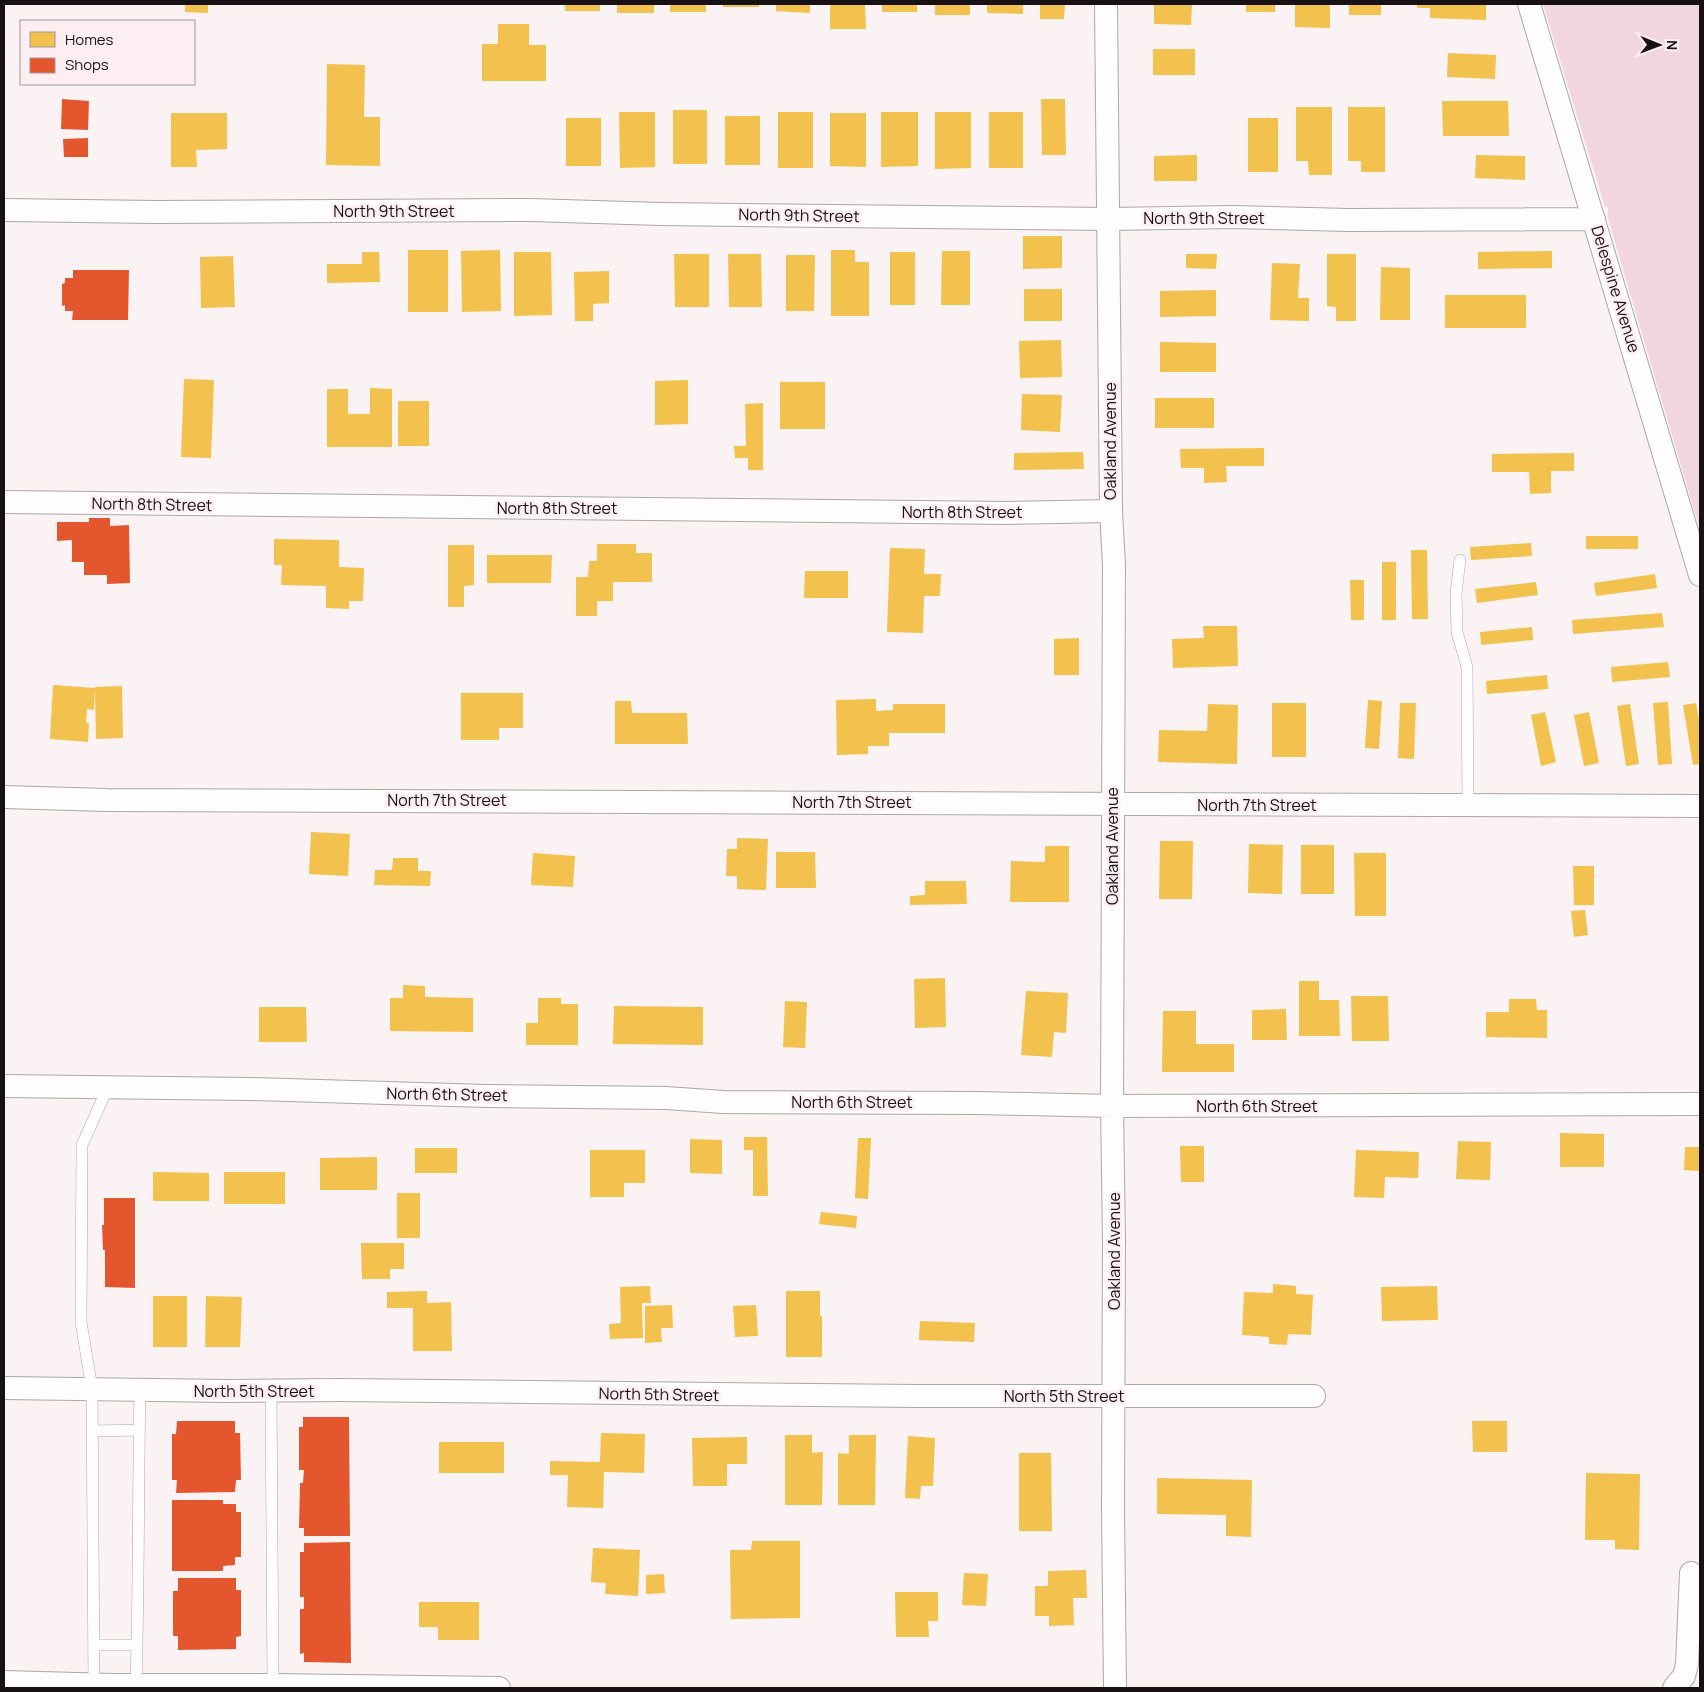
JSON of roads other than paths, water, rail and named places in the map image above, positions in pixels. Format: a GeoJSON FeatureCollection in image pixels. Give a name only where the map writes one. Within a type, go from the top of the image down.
{"type":"FeatureCollection","features":[{"type":"Feature","properties":{"kind":"street","name":"Oakland Avenue"},"geometry":{"type":"LineString","coordinates":[[1106,4],[1111,511],[1114,566],[1112,1106],[1115,1688]]}},
{"type":"Feature","properties":{"kind":"street","name":"Delespine Avenue"},"geometry":{"type":"LineString","coordinates":[[1530,4],[1700,576]]}},
{"type":"Feature","properties":{"kind":"street","name":"North 9th Street"},"geometry":{"type":"LineString","coordinates":[[4,210],[156,212],[530,210],[661,214],[1109,219],[1234,217],[1349,220],[1594,219]]}},
{"type":"Feature","properties":{"kind":"street","name":"North 8th Street"},"geometry":{"type":"LineString","coordinates":[[4,502],[1007,512],[1111,511]]}},
{"type":"Feature","properties":{"kind":"street","name":"North 7th Street"},"geometry":{"type":"LineString","coordinates":[[4,797],[107,800],[307,799],[1700,806]]}},
{"type":"Feature","properties":{"kind":"street","name":"North 6th Street"},"geometry":{"type":"LineString","coordinates":[[4,1086],[666,1098],[723,1102],[968,1103],[1112,1106],[1700,1104]]}},
{"type":"Feature","properties":{"kind":"street","name":"North 5th Street"},"geometry":{"type":"LineString","coordinates":[[4,1388],[918,1396],[1314,1396]]}},
{"type":"Feature","properties":{"kind":"street"},"geometry":{"type":"LineString","coordinates":[[1674,1688],[1684,1676],[1687,1664],[1692,1592],[1691,1574]]}},
{"type":"Feature","properties":{"kind":"street"},"geometry":{"type":"LineString","coordinates":[[4,1682],[94,1685],[498,1688]]}},
{"type":"Feature","properties":{"kind":"lane"},"geometry":{"type":"LineString","coordinates":[[1460,560],[1456,593],[1457,632],[1467,668],[1468,805]]}},
{"type":"Feature","properties":{"kind":"lane"},"geometry":{"type":"LineString","coordinates":[[94,1685],[92,1389],[81,1322],[82,1145],[108,1087]]}},
{"type":"Feature","properties":{"kind":"lane"},"geometry":{"type":"LineString","coordinates":[[136,1685],[140,1390]]}},
{"type":"Feature","properties":{"kind":"lane"},"geometry":{"type":"LineString","coordinates":[[271,1391],[273,1685]]}},
{"type":"Feature","properties":{"kind":"lane"},"geometry":{"type":"LineString","coordinates":[[92,1431],[139,1430]]}},
{"type":"Feature","properties":{"kind":"lane"},"geometry":{"type":"LineString","coordinates":[[94,1645],[137,1645]]}}]}
